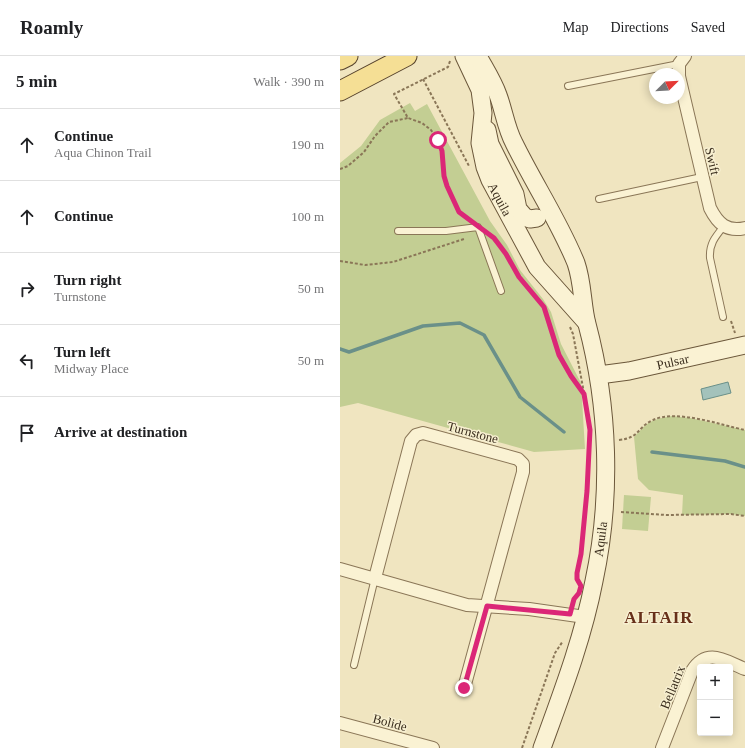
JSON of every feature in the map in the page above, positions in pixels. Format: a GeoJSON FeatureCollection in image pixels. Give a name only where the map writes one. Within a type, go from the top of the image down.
{"type":"FeatureCollection","features":[{"type":"Feature","properties":{"kind":"main road"},"geometry":{"type":"LineString","coordinates":[[340,60],[348,56]]}},
{"type":"Feature","properties":{"kind":"main road"},"geometry":{"type":"LineString","coordinates":[[340,91],[407,56]]}},
{"type":"Feature","properties":{"kind":"street","name":"Aquila"},"geometry":{"type":"LineString","coordinates":[[478,56],[499,96],[510,135],[543,214],[561,230],[577,267],[586,323],[599,375],[604,422],[605,488],[602,534],[594,581],[585,617],[562,693],[542,748]]}},
{"type":"Feature","properties":{"kind":"street","name":"Aquila"},"geometry":{"type":"LineString","coordinates":[[458,57],[480,90],[483,113],[480,143],[485,168],[515,229],[537,267],[586,323]]}},
{"type":"Feature","properties":{"kind":"street","name":"Swift"},"geometry":{"type":"LineString","coordinates":[[685,89],[702,177],[710,208],[715,218],[724,226]]}},
{"type":"Feature","properties":{"kind":"street"},"geometry":{"type":"LineString","coordinates":[[483,113],[490,144],[515,194],[517,206],[515,229]]}},
{"type":"Feature","properties":{"kind":"street"},"geometry":{"type":"LineString","coordinates":[[517,206],[522,216],[530,219],[543,214]]}},
{"type":"Feature","properties":{"kind":"street"},"geometry":{"type":"LineString","coordinates":[[515,229],[543,214]]}},
{"type":"Feature","properties":{"kind":"street"},"geometry":{"type":"LineString","coordinates":[[724,226],[735,230],[745,228]]}},
{"type":"Feature","properties":{"kind":"street","name":"Pulsar"},"geometry":{"type":"LineString","coordinates":[[599,375],[629,371],[742,346]]}},
{"type":"Feature","properties":{"kind":"street","name":"Turnstone"},"geometry":{"type":"LineString","coordinates":[[375,578],[411,441],[416,435],[423,433],[518,459],[523,464],[523,472],[487,606]]}},
{"type":"Feature","properties":{"kind":"street"},"geometry":{"type":"LineString","coordinates":[[340,568],[467,605],[544,611],[585,617]]}},
{"type":"Feature","properties":{"kind":"street"},"geometry":{"type":"LineString","coordinates":[[464,688],[487,606]]}},
{"type":"Feature","properties":{"kind":"street","name":"Bellatrix"},"geometry":{"type":"LineString","coordinates":[[662,748],[692,671],[698,661],[708,657],[718,658],[745,669]]}},
{"type":"Feature","properties":{"kind":"street","name":"Bolide"},"geometry":{"type":"LineString","coordinates":[[340,723],[433,748]]}},
{"type":"Feature","properties":{"kind":"lane"},"geometry":{"type":"LineString","coordinates":[[568,86],[649,73]]}},
{"type":"Feature","properties":{"kind":"lane"},"geometry":{"type":"LineString","coordinates":[[599,199],[702,177]]}},
{"type":"Feature","properties":{"kind":"lane"},"geometry":{"type":"LineString","coordinates":[[723,317],[709,249],[712,241],[724,226]]}},
{"type":"Feature","properties":{"kind":"lane"},"geometry":{"type":"LineString","coordinates":[[398,231],[446,231],[478,227],[501,291]]}},
{"type":"Feature","properties":{"kind":"lane"},"geometry":{"type":"LineString","coordinates":[[354,665],[375,578]]}},
{"type":"Feature","properties":{"kind":"path"},"geometry":{"type":"LineString","coordinates":[[408,118],[394,94],[448,67],[458,57]]}},
{"type":"Feature","properties":{"kind":"path"},"geometry":{"type":"LineString","coordinates":[[340,169],[348,166],[364,152],[375,136],[389,122],[408,118],[422,123],[431,130],[438,140],[442,151],[444,176],[455,206],[459,212],[494,238],[506,254],[519,277],[544,307],[559,355],[571,376],[584,394],[588,423]]}},
{"type":"Feature","properties":{"kind":"path"},"geometry":{"type":"LineString","coordinates":[[340,261],[365,265],[393,262],[470,236],[478,227]]}},
{"type":"Feature","properties":{"kind":"path"},"geometry":{"type":"LineString","coordinates":[[723,317],[733,322],[742,346]]}},
{"type":"Feature","properties":{"kind":"path"},"geometry":{"type":"LineString","coordinates":[[613,440],[634,437],[653,419],[672,416],[690,418],[745,430]]}},
{"type":"Feature","properties":{"kind":"path"},"geometry":{"type":"LineString","coordinates":[[581,586],[577,579],[577,573],[581,554],[586,511],[589,436]]}},
{"type":"Feature","properties":{"kind":"path"},"geometry":{"type":"LineString","coordinates":[[589,441],[595,441]]}},
{"type":"Feature","properties":{"kind":"path"},"geometry":{"type":"LineString","coordinates":[[622,512],[666,515],[720,514],[745,516]]}},
{"type":"Feature","properties":{"kind":"path"},"geometry":{"type":"LineString","coordinates":[[522,748],[555,653],[566,639]]}},
{"type":"Feature","properties":{"kind":"green space"},"geometry":{"type":"Polygon","coordinates":[[[410,103],[415,111],[427,104],[490,221],[507,245],[520,270],[543,299],[551,312],[561,344],[581,383],[585,449],[534,452],[358,403],[340,407],[340,163],[361,146],[380,120],[410,103]]]}},
{"type":"Feature","properties":{"kind":"green space"},"geometry":{"type":"Polygon","coordinates":[[[672,416],[690,418],[745,430],[745,516],[731,514],[682,515],[683,495],[649,490],[638,479],[634,437],[650,422],[672,416]]]}},
{"type":"Feature","properties":{"kind":"green space"},"geometry":{"type":"Polygon","coordinates":[[[624,495],[651,497],[648,531],[622,529],[624,495]]]}},
{"type":"Feature","properties":{"kind":"water"},"geometry":{"type":"Polygon","coordinates":[[[728,382],[731,393],[703,400],[701,389],[728,382]]]}},
{"type":"Feature","properties":{"kind":"waterway"},"geometry":{"type":"LineString","coordinates":[[340,349],[349,352],[423,326],[460,323],[484,335],[520,397],[564,432]]}},
{"type":"Feature","properties":{"kind":"waterway"},"geometry":{"type":"LineString","coordinates":[[652,452],[725,461],[745,467]]}},
{"type":"Feature","properties":{"kind":"district","name":"ALTAIR"},"geometry":{"type":"Point","coordinates":[659,617]}},
{"type":"Feature","properties":{"kind":"route"},"geometry":{"type":"LineString","coordinates":[[438,140],[442,151],[444,176],[455,206],[467,219],[494,238],[506,254],[519,277],[544,307],[559,355],[571,376],[584,394],[590,430],[587,491],[581,554],[577,573],[577,579],[581,586],[579,593],[574,599],[570,614],[487,606],[464,688]]}}]}
